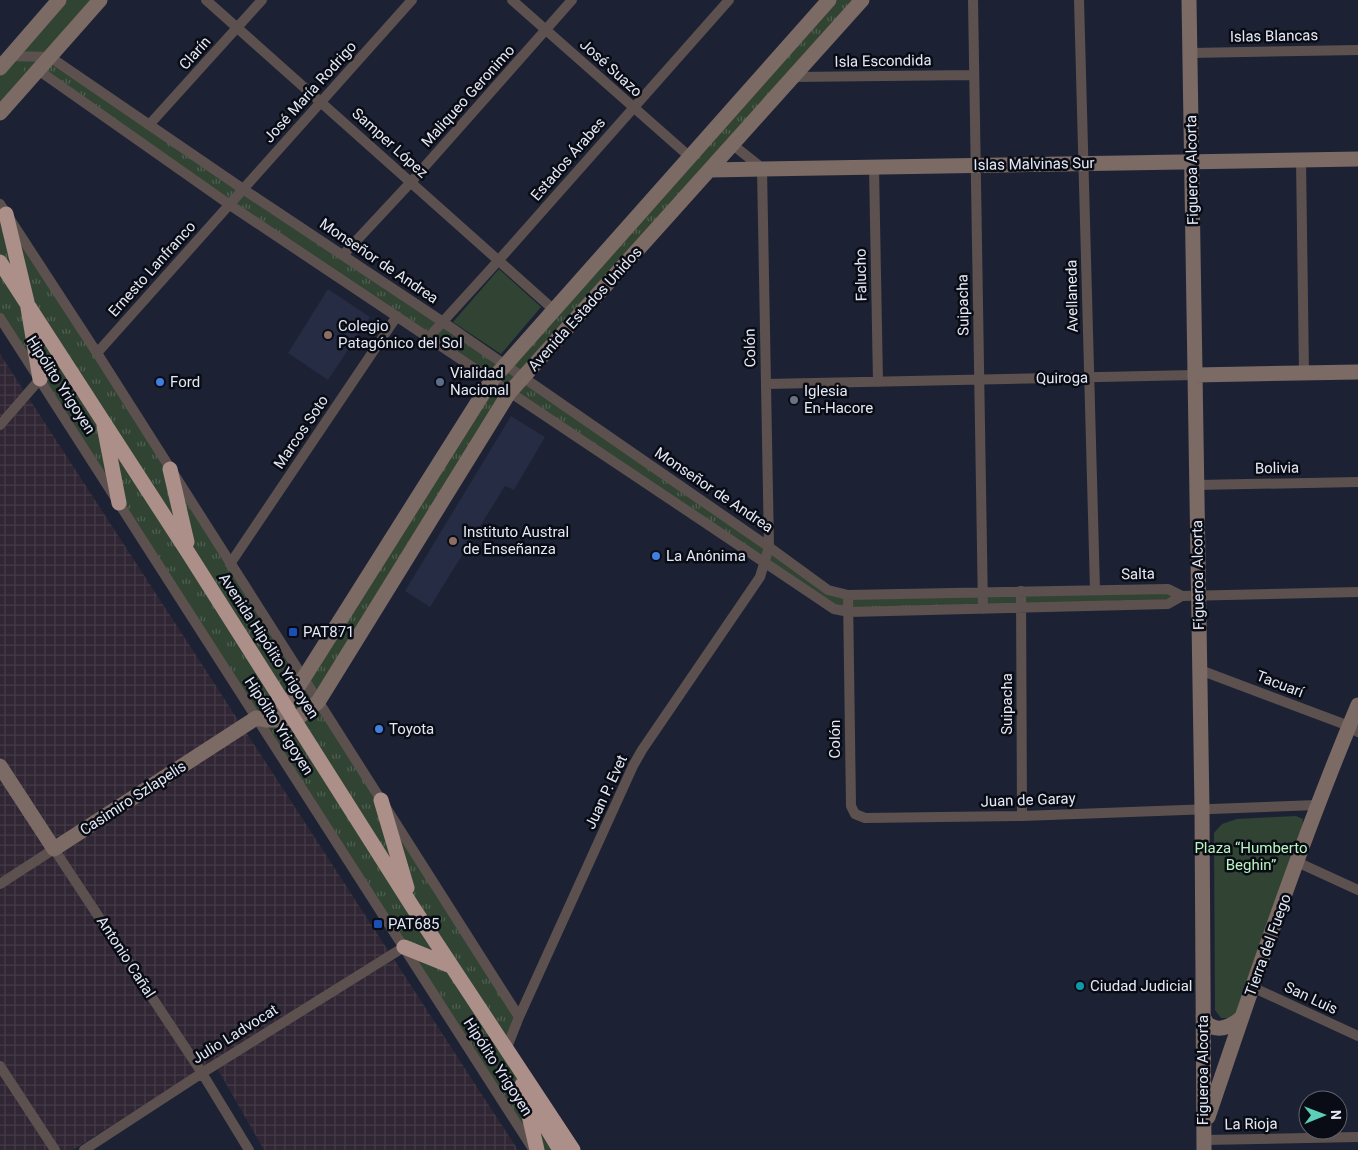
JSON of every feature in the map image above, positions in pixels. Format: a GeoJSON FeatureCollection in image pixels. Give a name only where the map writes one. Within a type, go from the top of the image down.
{"type":"FeatureCollection","features":[{"type":"Feature","properties":{"kind":"highway"},"geometry":{"type":"LineString","coordinates":[[3,209],[27,302],[40,379]]}},
{"type":"Feature","properties":{"kind":"highway","name":"Avenida Hipólito Yrigoyen"},"geometry":{"type":"LineString","coordinates":[[0,262],[189,554],[412,906],[573,1150]]}},
{"type":"Feature","properties":{"kind":"highway"},"geometry":{"type":"LineString","coordinates":[[103,420],[119,504]]}},
{"type":"Feature","properties":{"kind":"highway"},"geometry":{"type":"LineString","coordinates":[[170,469],[189,554]]}},
{"type":"Feature","properties":{"kind":"highway"},"geometry":{"type":"LineString","coordinates":[[380,800],[412,906]]}},
{"type":"Feature","properties":{"kind":"highway"},"geometry":{"type":"LineString","coordinates":[[404,947],[451,966]]}},
{"type":"Feature","properties":{"kind":"highway","name":"Avenida Hipólito Yrigoyen"},"geometry":{"type":"LineString","coordinates":[[506,1050],[522,1085],[560,1150]]}},
{"type":"Feature","properties":{"kind":"highway"},"geometry":{"type":"LineString","coordinates":[[522,1085],[535,1150]]}},
{"type":"Feature","properties":{"kind":"street"},"geometry":{"type":"LineString","coordinates":[[0,68],[59,0]]}},
{"type":"Feature","properties":{"kind":"street"},"geometry":{"type":"LineString","coordinates":[[0,113],[100,0]]}},
{"type":"Feature","properties":{"kind":"street","name":"Samper López"},"geometry":{"type":"LineString","coordinates":[[206,0],[554,310]]}},
{"type":"Feature","properties":{"kind":"street","name":"Clarín"},"geometry":{"type":"LineString","coordinates":[[149,125],[262,0]]}},
{"type":"Feature","properties":{"kind":"street","name":"José María Rodrigo"},"geometry":{"type":"LineString","coordinates":[[230,205],[412,0]]}},
{"type":"Feature","properties":{"kind":"street","name":"José Suazo"},"geometry":{"type":"LineString","coordinates":[[512,0],[690,157]]}},
{"type":"Feature","properties":{"kind":"street","name":"Maliqueo Geronimo"},"geometry":{"type":"LineString","coordinates":[[344,254],[411,182],[572,0]]}},
{"type":"Feature","properties":{"kind":"street","name":"Estados Árabes"},"geometry":{"type":"LineString","coordinates":[[428,338],[729,0]]}},
{"type":"Feature","properties":{"kind":"street","name":"Avenida Estados Unidos"},"geometry":{"type":"LineString","coordinates":[[295,720],[318,702],[509,393],[862,0]]}},
{"type":"Feature","properties":{"kind":"street","name":"Suipacha"},"geometry":{"type":"LineString","coordinates":[[973,0],[983,609]]}},
{"type":"Feature","properties":{"kind":"street","name":"Avellaneda"},"geometry":{"type":"LineString","coordinates":[[1079,0],[1094,590]]}},
{"type":"Feature","properties":{"kind":"street","name":"Figueroa Alcorta"},"geometry":{"type":"LineString","coordinates":[[1189,0],[1202,809],[1204,1140]]}},
{"type":"Feature","properties":{"kind":"street","name":"Avenida Estados Unidos"},"geometry":{"type":"LineString","coordinates":[[286,706],[491,381],[690,157],[823,2]]}},
{"type":"Feature","properties":{"kind":"street","name":"Islas Blancas"},"geometry":{"type":"LineString","coordinates":[[1190,53],[1358,50]]}},
{"type":"Feature","properties":{"kind":"street"},"geometry":{"type":"LineString","coordinates":[[10,56],[50,57]]}},
{"type":"Feature","properties":{"kind":"street","name":"Monseñor de Andrea"},"geometry":{"type":"LineString","coordinates":[[50,57],[524,377],[849,603]]}},
{"type":"Feature","properties":{"kind":"street"},"geometry":{"type":"LineString","coordinates":[[38,70],[230,205],[765,564],[834,609],[849,603]]}},
{"type":"Feature","properties":{"kind":"street","name":"Isla Escondida"},"geometry":{"type":"LineString","coordinates":[[793,77],[974,74]]}},
{"type":"Feature","properties":{"kind":"street"},"geometry":{"type":"LineString","coordinates":[[733,144],[762,168]]}},
{"type":"Feature","properties":{"kind":"street","name":"Islas Malvinas Sur"},"geometry":{"type":"LineString","coordinates":[[710,170],[1358,159]]}},
{"type":"Feature","properties":{"kind":"street"},"geometry":{"type":"LineString","coordinates":[[1300,160],[1304,373]]}},
{"type":"Feature","properties":{"kind":"street","name":"Falucho"},"geometry":{"type":"LineString","coordinates":[[874,167],[878,382]]}},
{"type":"Feature","properties":{"kind":"street","name":"Colón"},"geometry":{"type":"LineString","coordinates":[[762,168],[769,547],[765,564]]}},
{"type":"Feature","properties":{"kind":"street","name":"Ernesto Lanfranco"},"geometry":{"type":"LineString","coordinates":[[97,353],[230,205]]}},
{"type":"Feature","properties":{"kind":"street"},"geometry":{"type":"LineString","coordinates":[[3,209],[97,353],[519,1017]]}},
{"type":"Feature","properties":{"kind":"street","name":"Marcos Soto"},"geometry":{"type":"LineString","coordinates":[[230,564],[397,316]]}},
{"type":"Feature","properties":{"kind":"street","name":"Hipólito Yrigoyen"},"geometry":{"type":"LineString","coordinates":[[0,318],[119,504],[261,719],[404,947],[535,1150]]}},
{"type":"Feature","properties":{"kind":"street","name":"Quiroga"},"geometry":{"type":"LineString","coordinates":[[766,384],[1358,372]]}},
{"type":"Feature","properties":{"kind":"street"},"geometry":{"type":"LineString","coordinates":[[0,425],[40,379]]}},
{"type":"Feature","properties":{"kind":"street","name":"Bolivia"},"geometry":{"type":"LineString","coordinates":[[1197,484],[1358,482]]}},
{"type":"Feature","properties":{"kind":"street","name":"Juan P. Evet"},"geometry":{"type":"LineString","coordinates":[[506,1050],[519,1017],[642,750],[760,578],[765,564]]}},
{"type":"Feature","properties":{"kind":"street","name":"Salta"},"geometry":{"type":"LineString","coordinates":[[849,603],[983,592],[1021,591],[1168,588],[1182,596]]}},
{"type":"Feature","properties":{"kind":"street","name":"Suipacha"},"geometry":{"type":"LineString","coordinates":[[1021,591],[1022,816]]}},
{"type":"Feature","properties":{"kind":"street"},"geometry":{"type":"LineString","coordinates":[[1182,596],[1358,592]]}},
{"type":"Feature","properties":{"kind":"street","name":"Salta"},"geometry":{"type":"LineString","coordinates":[[849,603],[983,609],[1168,604],[1182,596]]}},
{"type":"Feature","properties":{"kind":"street","name":"Colón"},"geometry":{"type":"LineString","coordinates":[[849,603],[850,806],[855,814]]}},
{"type":"Feature","properties":{"kind":"street","name":"Tacuarí"},"geometry":{"type":"LineString","coordinates":[[1200,670],[1355,730]]}},
{"type":"Feature","properties":{"kind":"street","name":"Tierra del Fuego"},"geometry":{"type":"LineString","coordinates":[[1204,1140],[1252,987],[1317,805],[1355,730],[1358,705]]}},
{"type":"Feature","properties":{"kind":"street","name":"Casimiro Szlapelis"},"geometry":{"type":"LineString","coordinates":[[0,884],[261,719],[286,706]]}},
{"type":"Feature","properties":{"kind":"street"},"geometry":{"type":"LineString","coordinates":[[261,719],[295,720]]}},
{"type":"Feature","properties":{"kind":"street","name":"Antonio Cañal"},"geometry":{"type":"LineString","coordinates":[[0,766],[202,1073],[249,1150]]}},
{"type":"Feature","properties":{"kind":"street","name":"Juan de Garay"},"geometry":{"type":"LineString","coordinates":[[855,814],[865,818],[1022,816],[1317,805]]}},
{"type":"Feature","properties":{"kind":"street"},"geometry":{"type":"LineString","coordinates":[[1297,862],[1358,890]]}},
{"type":"Feature","properties":{"kind":"street","name":"Julio Ladvocat"},"geometry":{"type":"LineString","coordinates":[[84,1150],[202,1073],[404,947]]}},
{"type":"Feature","properties":{"kind":"street","name":"San Luis"},"geometry":{"type":"LineString","coordinates":[[1252,987],[1358,1036]]}},
{"type":"Feature","properties":{"kind":"street"},"geometry":{"type":"LineString","coordinates":[[1203,1016],[1208,1024],[1216,1028],[1231,1025],[1242,1017]]}},
{"type":"Feature","properties":{"kind":"street"},"geometry":{"type":"LineString","coordinates":[[0,1066],[55,1150]]}},
{"type":"Feature","properties":{"kind":"street","name":"La Rioja"},"geometry":{"type":"LineString","coordinates":[[1204,1140],[1358,1137]]}},
{"type":"Feature","properties":{"kind":"shaded area","name":"Colegio Patagónico del Sol"},"geometry":{"type":"Polygon","coordinates":[[[328,289],[370,317],[328,380],[288,353],[328,289]]]}},
{"type":"Feature","properties":{"kind":"shaded area"},"geometry":{"type":"Polygon","coordinates":[[[0,354],[518,1150],[264,1150],[213,1061],[73,1150],[0,1150],[0,354]]]}},
{"type":"Feature","properties":{"kind":"shaded area","name":"Instituto Austral de Enseñanza"},"geometry":{"type":"Polygon","coordinates":[[[511,416],[545,437],[514,490],[505,486],[430,607],[405,591],[511,416]]]}},
{"type":"Feature","properties":{"kind":"green space"},"geometry":{"type":"Polygon","coordinates":[[[65,0],[91,0],[47,51],[38,56],[23,50],[65,0]]]}},
{"type":"Feature","properties":{"kind":"green space"},"geometry":{"type":"Polygon","coordinates":[[[829,0],[862,0],[524,377],[828,590],[848,595],[983,592],[1168,604],[849,612],[510,393],[318,702],[519,1017],[506,1050],[573,1150],[534,1150],[0,318],[0,204],[303,677],[491,381],[38,71],[0,113],[0,68],[29,34],[50,57],[505,365],[829,0]]]}},
{"type":"Feature","properties":{"kind":"green space"},"geometry":{"type":"Polygon","coordinates":[[[16,62],[24,68],[23,74],[0,103],[0,69],[5,64],[16,62]]]}},
{"type":"Feature","properties":{"kind":"green space"},"geometry":{"type":"Polygon","coordinates":[[[499,269],[541,307],[501,354],[453,322],[499,269]]]}},
{"type":"Feature","properties":{"kind":"green space"},"geometry":{"type":"Polygon","coordinates":[[[778,556],[842,597],[842,606],[834,606],[773,566],[778,556]]]}},
{"type":"Feature","properties":{"kind":"green space"},"geometry":{"type":"Polygon","coordinates":[[[1175,592],[1176,599],[1028,602],[1027,596],[1175,592]]]}},
{"type":"Feature","properties":{"kind":"green space"},"geometry":{"type":"Polygon","coordinates":[[[964,596],[964,603],[867,606],[867,598],[964,596]]]}},
{"type":"Feature","properties":{"kind":"green space","name":"Plaza “Humberto Beghin”"},"geometry":{"type":"Polygon","coordinates":[[[1296,816],[1303,819],[1302,831],[1234,1018],[1221,1018],[1215,1010],[1214,833],[1222,824],[1237,819],[1296,816]]]}},
{"type":"Feature","properties":{"kind":"place","name":"Colegio Patagónico del Sol"},"geometry":{"type":"Point","coordinates":[328,335]}},
{"type":"Feature","properties":{"kind":"place","name":"Ford"},"geometry":{"type":"Point","coordinates":[160,382]}},
{"type":"Feature","properties":{"kind":"place","name":"Vialidad Nacional"},"geometry":{"type":"Point","coordinates":[440,382]}},
{"type":"Feature","properties":{"kind":"place","name":"Iglesia En-Hacore"},"geometry":{"type":"Point","coordinates":[794,400]}},
{"type":"Feature","properties":{"kind":"place","name":"Instituto Austral de Enseñanza"},"geometry":{"type":"Point","coordinates":[453,541]}},
{"type":"Feature","properties":{"kind":"place","name":"La Anónima"},"geometry":{"type":"Point","coordinates":[656,556]}},
{"type":"Feature","properties":{"kind":"place","name":"PAT871"},"geometry":{"type":"Point","coordinates":[293,632]}},
{"type":"Feature","properties":{"kind":"place","name":"Toyota"},"geometry":{"type":"Point","coordinates":[379,729]}},
{"type":"Feature","properties":{"kind":"place","name":"PAT685"},"geometry":{"type":"Point","coordinates":[378,924]}},
{"type":"Feature","properties":{"kind":"place","name":"Ciudad Judicial"},"geometry":{"type":"Point","coordinates":[1080,986]}}]}
